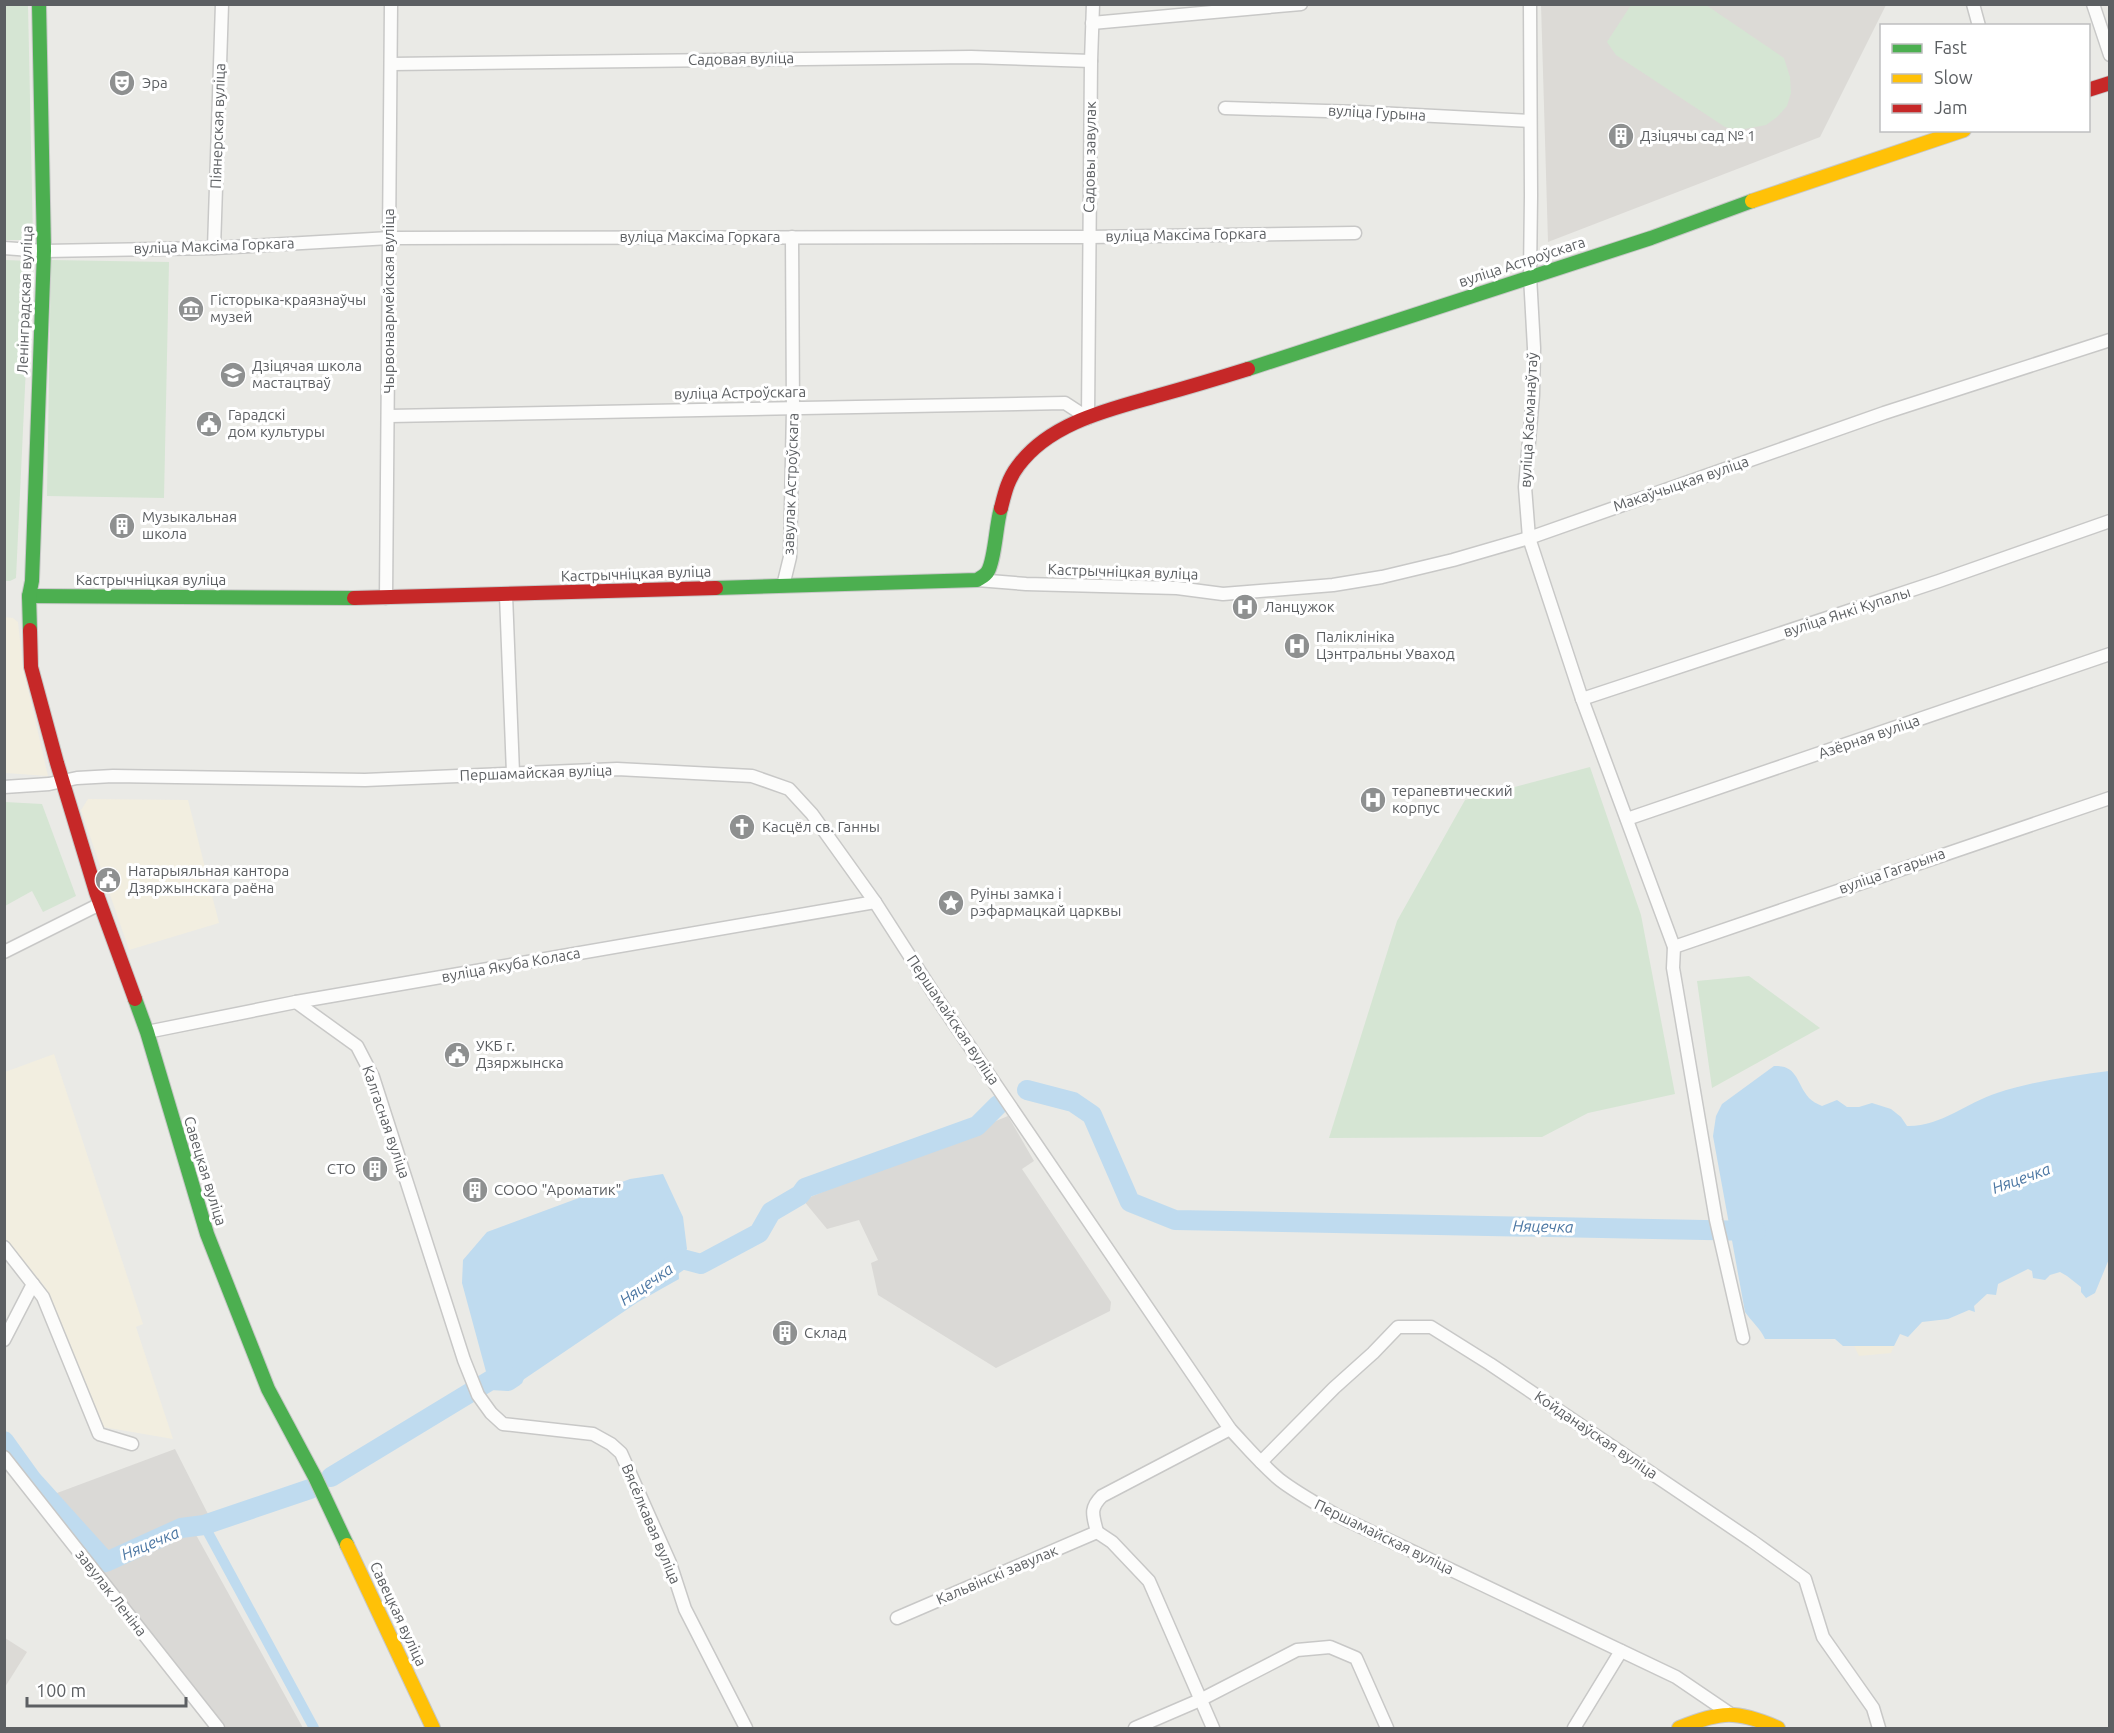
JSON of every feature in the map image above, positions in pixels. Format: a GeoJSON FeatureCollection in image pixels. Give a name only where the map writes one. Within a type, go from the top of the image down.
{"type":"FeatureCollection","features":[{"type":"Feature","properties":{"kind":"street","name":"Ленінградская вуліца"},"geometry":{"type":"LineString","coordinates":[[29,596],[32,581],[44,250],[39,4]]}},
{"type":"Feature","properties":{"kind":"street","name":"Піянерская вуліца"},"geometry":{"type":"LineString","coordinates":[[214,248],[222,4]]}},
{"type":"Feature","properties":{"kind":"street","name":"Чырвонаармейская вуліца"},"geometry":{"type":"LineString","coordinates":[[386,598],[392,4]]}},
{"type":"Feature","properties":{"kind":"street","name":"Садовы завулак"},"geometry":{"type":"LineString","coordinates":[[1088,418],[1093,4]]}},
{"type":"Feature","properties":{"kind":"street"},"geometry":{"type":"LineString","coordinates":[[1092,23],[1301,4]]}},
{"type":"Feature","properties":{"kind":"street","name":"вуліца Касманаўтаў"},"geometry":{"type":"LineString","coordinates":[[1530,4],[1532,196],[1530,276],[1534,348],[1533,396],[1525,487],[1529,538],[1582,699],[1674,947],[1673,968],[1716,1220],[1743,1338]]}},
{"type":"Feature","properties":{"kind":"street"},"geometry":{"type":"LineString","coordinates":[[1973,4],[1978,24]]}},
{"type":"Feature","properties":{"kind":"street"},"geometry":{"type":"LineString","coordinates":[[2093,4],[2109,55]]}},
{"type":"Feature","properties":{"kind":"street","name":"Садовая вуліца"},"geometry":{"type":"LineString","coordinates":[[391,64],[936,58],[1091,61]]}},
{"type":"Feature","properties":{"kind":"street"},"geometry":{"type":"LineString","coordinates":[[2090,89],[2109,82]]}},
{"type":"Feature","properties":{"kind":"street","name":"вуліца Гурына"},"geometry":{"type":"LineString","coordinates":[[1225,108],[1530,121]]}},
{"type":"Feature","properties":{"kind":"street","name":"вуліца Астроўскага"},"geometry":{"type":"LineString","coordinates":[[977,580],[987,574],[992,563],[996,526],[1007,483],[1019,464],[1042,443],[1066,427],[1088,418],[1257,367],[1651,238],[1792,186],[1818,180],[1958,132]]}},
{"type":"Feature","properties":{"kind":"street","name":"вуліца Максіма Горкага"},"geometry":{"type":"LineString","coordinates":[[4,248],[44,250],[214,248],[390,238],[1089,237],[1355,233]]}},
{"type":"Feature","properties":{"kind":"street","name":"завулак Астроўскага"},"geometry":{"type":"LineString","coordinates":[[783,586],[790,557],[793,409],[792,237]]}},
{"type":"Feature","properties":{"kind":"street","name":"Макаўчыцкая вуліца"},"geometry":{"type":"LineString","coordinates":[[1244,594],[1333,585],[1382,577],[1529,538],[1884,413],[2109,340]]}},
{"type":"Feature","properties":{"kind":"street","name":"вуліца Астроўскага"},"geometry":{"type":"LineString","coordinates":[[388,416],[1065,403],[1088,418]]}},
{"type":"Feature","properties":{"kind":"street","name":"вуліца Янкі Купалы"},"geometry":{"type":"LineString","coordinates":[[1582,699],[1939,581],[2109,521]]}},
{"type":"Feature","properties":{"kind":"street","name":"Кастрычніцкая вуліца"},"geometry":{"type":"LineString","coordinates":[[29,596],[386,598],[977,580],[1026,584],[1177,588],[1223,594],[1244,594]]}},
{"type":"Feature","properties":{"kind":"street"},"geometry":{"type":"LineString","coordinates":[[506,595],[513,774]]}},
{"type":"Feature","properties":{"kind":"street","name":"Савецкая вуліца"},"geometry":{"type":"LineString","coordinates":[[29,596],[31,667],[100,904],[147,1032],[207,1234],[268,1389],[315,1477],[433,1728]]}},
{"type":"Feature","properties":{"kind":"street","name":"Азёрная вуліца"},"geometry":{"type":"LineString","coordinates":[[1627,819],[2109,654]]}},
{"type":"Feature","properties":{"kind":"street","name":"Першамайская вуліца"},"geometry":{"type":"LineString","coordinates":[[4,787],[113,776],[364,780],[617,769],[752,776],[789,789],[812,814],[875,902],[936,997],[1230,1429],[1261,1462],[1299,1493],[1336,1515],[1676,1677],[1730,1713]]}},
{"type":"Feature","properties":{"kind":"street","name":"вуліца Гагарына"},"geometry":{"type":"LineString","coordinates":[[1674,947],[2109,798]]}},
{"type":"Feature","properties":{"kind":"street","name":"вуліца Якуба Коласа"},"geometry":{"type":"LineString","coordinates":[[147,1032],[296,1002],[875,902]]}},
{"type":"Feature","properties":{"kind":"street"},"geometry":{"type":"LineString","coordinates":[[4,952],[100,904]]}},
{"type":"Feature","properties":{"kind":"street","name":"Калгасная вуліца"},"geometry":{"type":"LineString","coordinates":[[296,1002],[357,1046],[373,1077],[425,1237]]}},
{"type":"Feature","properties":{"kind":"street","name":"Вясёлкавая вуліца"},"geometry":{"type":"LineString","coordinates":[[425,1237],[464,1360],[478,1395],[491,1413],[504,1424],[593,1434],[611,1444],[621,1453],[670,1563],[685,1609],[746,1728]]}},
{"type":"Feature","properties":{"kind":"street"},"geometry":{"type":"LineString","coordinates":[[4,1247],[43,1297],[99,1434],[132,1444]]}},
{"type":"Feature","properties":{"kind":"street"},"geometry":{"type":"LineString","coordinates":[[4,1340],[33,1284]]}},
{"type":"Feature","properties":{"kind":"street","name":"Койданаўская вуліца"},"geometry":{"type":"LineString","coordinates":[[1261,1462],[1334,1388],[1398,1328],[1431,1327],[1752,1540],[1804,1579],[1823,1637],[1873,1708],[1879,1728]]}},
{"type":"Feature","properties":{"kind":"street"},"geometry":{"type":"LineString","coordinates":[[1213,1728],[1149,1581],[1112,1542],[1097,1532],[1094,1504],[1102,1496],[1230,1429]]}},
{"type":"Feature","properties":{"kind":"street","name":"завулак Леніна"},"geometry":{"type":"LineString","coordinates":[[4,1456],[218,1728]]}},
{"type":"Feature","properties":{"kind":"street","name":"Кальвінскі завулак"},"geometry":{"type":"LineString","coordinates":[[897,1618],[1097,1532]]}},
{"type":"Feature","properties":{"kind":"street"},"geometry":{"type":"LineString","coordinates":[[1135,1728],[1200,1700],[1298,1650],[1330,1647],[1356,1658],[1387,1728]]}},
{"type":"Feature","properties":{"kind":"street"},"geometry":{"type":"LineString","coordinates":[[1574,1728],[1621,1651]]}},
{"type":"Feature","properties":{"kind":"street"},"geometry":{"type":"LineString","coordinates":[[1679,1728],[1704,1718],[1730,1713],[1743,1714],[1778,1728]]}},
{"type":"Feature","properties":{"kind":"shaded area"},"geometry":{"type":"Polygon","coordinates":[[[1541,4],[1886,5],[1820,137],[1548,242],[1541,4]]]}},
{"type":"Feature","properties":{"kind":"shaded area"},"geometry":{"type":"Polygon","coordinates":[[[4,617],[13,618],[18,622],[23,667],[48,776],[5,773],[4,617]]]}},
{"type":"Feature","properties":{"kind":"shaded area"},"geometry":{"type":"Polygon","coordinates":[[[88,799],[188,800],[219,923],[129,950],[81,810],[88,799]]]}},
{"type":"Feature","properties":{"kind":"shaded area"},"geometry":{"type":"Polygon","coordinates":[[[54,1054],[143,1324],[136,1327],[173,1439],[103,1427],[45,1287],[5,1238],[5,1072],[54,1054]]]}},
{"type":"Feature","properties":{"kind":"shaded area"},"geometry":{"type":"Polygon","coordinates":[[[1008,1116],[1034,1161],[1022,1169],[1111,1302],[1110,1311],[996,1368],[878,1295],[871,1263],[878,1260],[859,1220],[827,1229],[803,1200],[1008,1116]]]}},
{"type":"Feature","properties":{"kind":"shaded area"},"geometry":{"type":"Polygon","coordinates":[[[175,1449],[209,1516],[195,1533],[303,1728],[224,1728],[116,1591],[49,1496],[175,1449]]]}},
{"type":"Feature","properties":{"kind":"shaded area"},"geometry":{"type":"Polygon","coordinates":[[[5,1638],[27,1652],[5,1687],[5,1638]]]}},
{"type":"Feature","properties":{"kind":"green space"},"geometry":{"type":"Polygon","coordinates":[[[5,4],[28,5],[33,240],[5,240],[5,4]]]}},
{"type":"Feature","properties":{"kind":"green space"},"geometry":{"type":"Polygon","coordinates":[[[1631,5],[1706,5],[1784,58],[1790,77],[1791,93],[1787,106],[1766,125],[1739,130],[1725,127],[1616,55],[1607,42],[1631,5]]]}},
{"type":"Feature","properties":{"kind":"green space"},"geometry":{"type":"Polygon","coordinates":[[[5,260],[31,261],[16,578],[10,581],[4,581],[5,260]]]}},
{"type":"Feature","properties":{"kind":"green space"},"geometry":{"type":"Polygon","coordinates":[[[51,260],[169,262],[164,498],[47,496],[51,260]]]}},
{"type":"Feature","properties":{"kind":"green space"},"geometry":{"type":"Polygon","coordinates":[[[1590,767],[1641,915],[1675,1094],[1588,1113],[1542,1137],[1329,1138],[1397,921],[1465,800],[1590,767]]]}},
{"type":"Feature","properties":{"kind":"green space"},"geometry":{"type":"Polygon","coordinates":[[[5,802],[42,804],[76,896],[43,912],[32,891],[5,906],[5,802]]]}},
{"type":"Feature","properties":{"kind":"green space"},"geometry":{"type":"Polygon","coordinates":[[[1749,976],[1820,1028],[1712,1088],[1697,981],[1749,976]]]}},
{"type":"Feature","properties":{"kind":"sand"},"geometry":{"type":"Polygon","coordinates":[[[1854,1346],[1894,1346],[1891,1353],[1859,1356],[1854,1346]]]}},
{"type":"Feature","properties":{"kind":"water"},"geometry":{"type":"Polygon","coordinates":[[[1774,1066],[1788,1068],[1796,1076],[1809,1098],[1822,1106],[1837,1100],[1847,1107],[1859,1107],[1872,1103],[1891,1109],[1907,1126],[1931,1123],[1986,1097],[2025,1085],[2109,1071],[2109,1259],[2095,1293],[2086,1298],[2081,1292],[2081,1287],[2060,1272],[2050,1275],[2045,1280],[2033,1278],[2032,1271],[2028,1269],[1998,1284],[1996,1295],[1987,1294],[1974,1306],[1975,1312],[1969,1310],[1948,1319],[1922,1322],[1908,1337],[1900,1334],[1894,1346],[1843,1346],[1835,1339],[1765,1339],[1745,1312],[1713,1136],[1716,1116],[1722,1104],[1774,1066]]]}},
{"type":"Feature","properties":{"kind":"water"},"geometry":{"type":"Polygon","coordinates":[[[663,1174],[683,1217],[687,1249],[678,1262],[679,1279],[638,1302],[508,1390],[488,1379],[462,1283],[463,1260],[487,1232],[630,1179],[663,1174]]]}},
{"type":"Feature","properties":{"kind":"waterway","name":"Няцечка"},"geometry":{"type":"LineString","coordinates":[[1027,1090],[1073,1102],[1092,1115],[1130,1202],[1175,1220],[1756,1231]]}},
{"type":"Feature","properties":{"kind":"waterway","name":"Няцечка"},"geometry":{"type":"LineString","coordinates":[[656,1277],[682,1259],[701,1264],[759,1233],[771,1212],[800,1195],[805,1188],[977,1126],[998,1105]]}},
{"type":"Feature","properties":{"kind":"waterway","name":"Няцечка"},"geometry":{"type":"LineString","coordinates":[[331,1477],[491,1380],[508,1381],[514,1377]]}},
{"type":"Feature","properties":{"kind":"waterway","name":"Няцечка"},"geometry":{"type":"LineString","coordinates":[[4,1441],[32,1480],[106,1562],[181,1528],[204,1525],[310,1489]]}},
{"type":"Feature","properties":{"kind":"waterway"},"geometry":{"type":"LineString","coordinates":[[204,1525],[314,1728]]}},
{"type":"Feature","properties":{"kind":"traffic: fast"},"geometry":{"type":"LineString","coordinates":[[30,630],[29,596],[32,581],[44,251],[39,4]]}},
{"type":"Feature","properties":{"kind":"traffic: fast"},"geometry":{"type":"LineString","coordinates":[[1248,369],[1651,238],[1752,201]]}},
{"type":"Feature","properties":{"kind":"traffic: fast"},"geometry":{"type":"LineString","coordinates":[[716,588],[977,580],[986,574],[990,566],[1001,508]]}},
{"type":"Feature","properties":{"kind":"traffic: fast"},"geometry":{"type":"LineString","coordinates":[[29,596],[354,598]]}},
{"type":"Feature","properties":{"kind":"traffic: fast"},"geometry":{"type":"LineString","coordinates":[[135,999],[147,1032],[207,1234],[268,1389],[315,1477],[347,1545]]}},
{"type":"Feature","properties":{"kind":"traffic: slow"},"geometry":{"type":"LineString","coordinates":[[1752,201],[1958,132]]}},
{"type":"Feature","properties":{"kind":"traffic: slow"},"geometry":{"type":"LineString","coordinates":[[347,1545],[433,1728]]}},
{"type":"Feature","properties":{"kind":"traffic: slow"},"geometry":{"type":"LineString","coordinates":[[1679,1728],[1707,1718],[1729,1715],[1751,1718],[1778,1728]]}},
{"type":"Feature","properties":{"kind":"traffic: jam"},"geometry":{"type":"LineString","coordinates":[[2090,89],[2110,83]]}},
{"type":"Feature","properties":{"kind":"traffic: jam"},"geometry":{"type":"LineString","coordinates":[[1001,508],[1009,481],[1018,466],[1031,451],[1064,428],[1102,412],[1248,369]]}},
{"type":"Feature","properties":{"kind":"traffic: jam"},"geometry":{"type":"LineString","coordinates":[[354,598],[716,588]]}},
{"type":"Feature","properties":{"kind":"traffic: jam"},"geometry":{"type":"LineString","coordinates":[[30,630],[31,667],[57,763],[96,892],[135,999]]}},
{"type":"Feature","properties":{"kind":"place","name":"Эра"},"geometry":{"type":"Point","coordinates":[122,83]}},
{"type":"Feature","properties":{"kind":"place","name":"Дзіцячы сад № 1"},"geometry":{"type":"Point","coordinates":[1621,136]}},
{"type":"Feature","properties":{"kind":"place","name":"Гісторыка-краязнаўчы музей"},"geometry":{"type":"Point","coordinates":[191,309]}},
{"type":"Feature","properties":{"kind":"place","name":"Дзіцячая школа мастацтваў"},"geometry":{"type":"Point","coordinates":[233,375]}},
{"type":"Feature","properties":{"kind":"place","name":"Гарадскі дом культуры"},"geometry":{"type":"Point","coordinates":[209,424]}},
{"type":"Feature","properties":{"kind":"place","name":"Музыкальная школа"},"geometry":{"type":"Point","coordinates":[122,526]}},
{"type":"Feature","properties":{"kind":"place","name":"Ланцужок"},"geometry":{"type":"Point","coordinates":[1245,607]}},
{"type":"Feature","properties":{"kind":"place","name":"Паліклініка Цэнтральны Уваход"},"geometry":{"type":"Point","coordinates":[1297,646]}},
{"type":"Feature","properties":{"kind":"place","name":"терапевтический корпус"},"geometry":{"type":"Point","coordinates":[1373,800]}},
{"type":"Feature","properties":{"kind":"place","name":"Касцёл св. Ганны"},"geometry":{"type":"Point","coordinates":[742,827]}},
{"type":"Feature","properties":{"kind":"place","name":"Натарыяльная кантора Дзяржынскага раёна"},"geometry":{"type":"Point","coordinates":[108,880]}},
{"type":"Feature","properties":{"kind":"place","name":"Руіны замка і рэфармацкай царквы"},"geometry":{"type":"Point","coordinates":[951,903]}},
{"type":"Feature","properties":{"kind":"place","name":"УКБ г. Дзяржынска"},"geometry":{"type":"Point","coordinates":[457,1055]}},
{"type":"Feature","properties":{"kind":"place","name":"СТО"},"geometry":{"type":"Point","coordinates":[375,1169]}},
{"type":"Feature","properties":{"kind":"place","name":"СООО \"Ароматик\""},"geometry":{"type":"Point","coordinates":[475,1190]}},
{"type":"Feature","properties":{"kind":"place","name":"Склад"},"geometry":{"type":"Point","coordinates":[785,1333]}}]}
